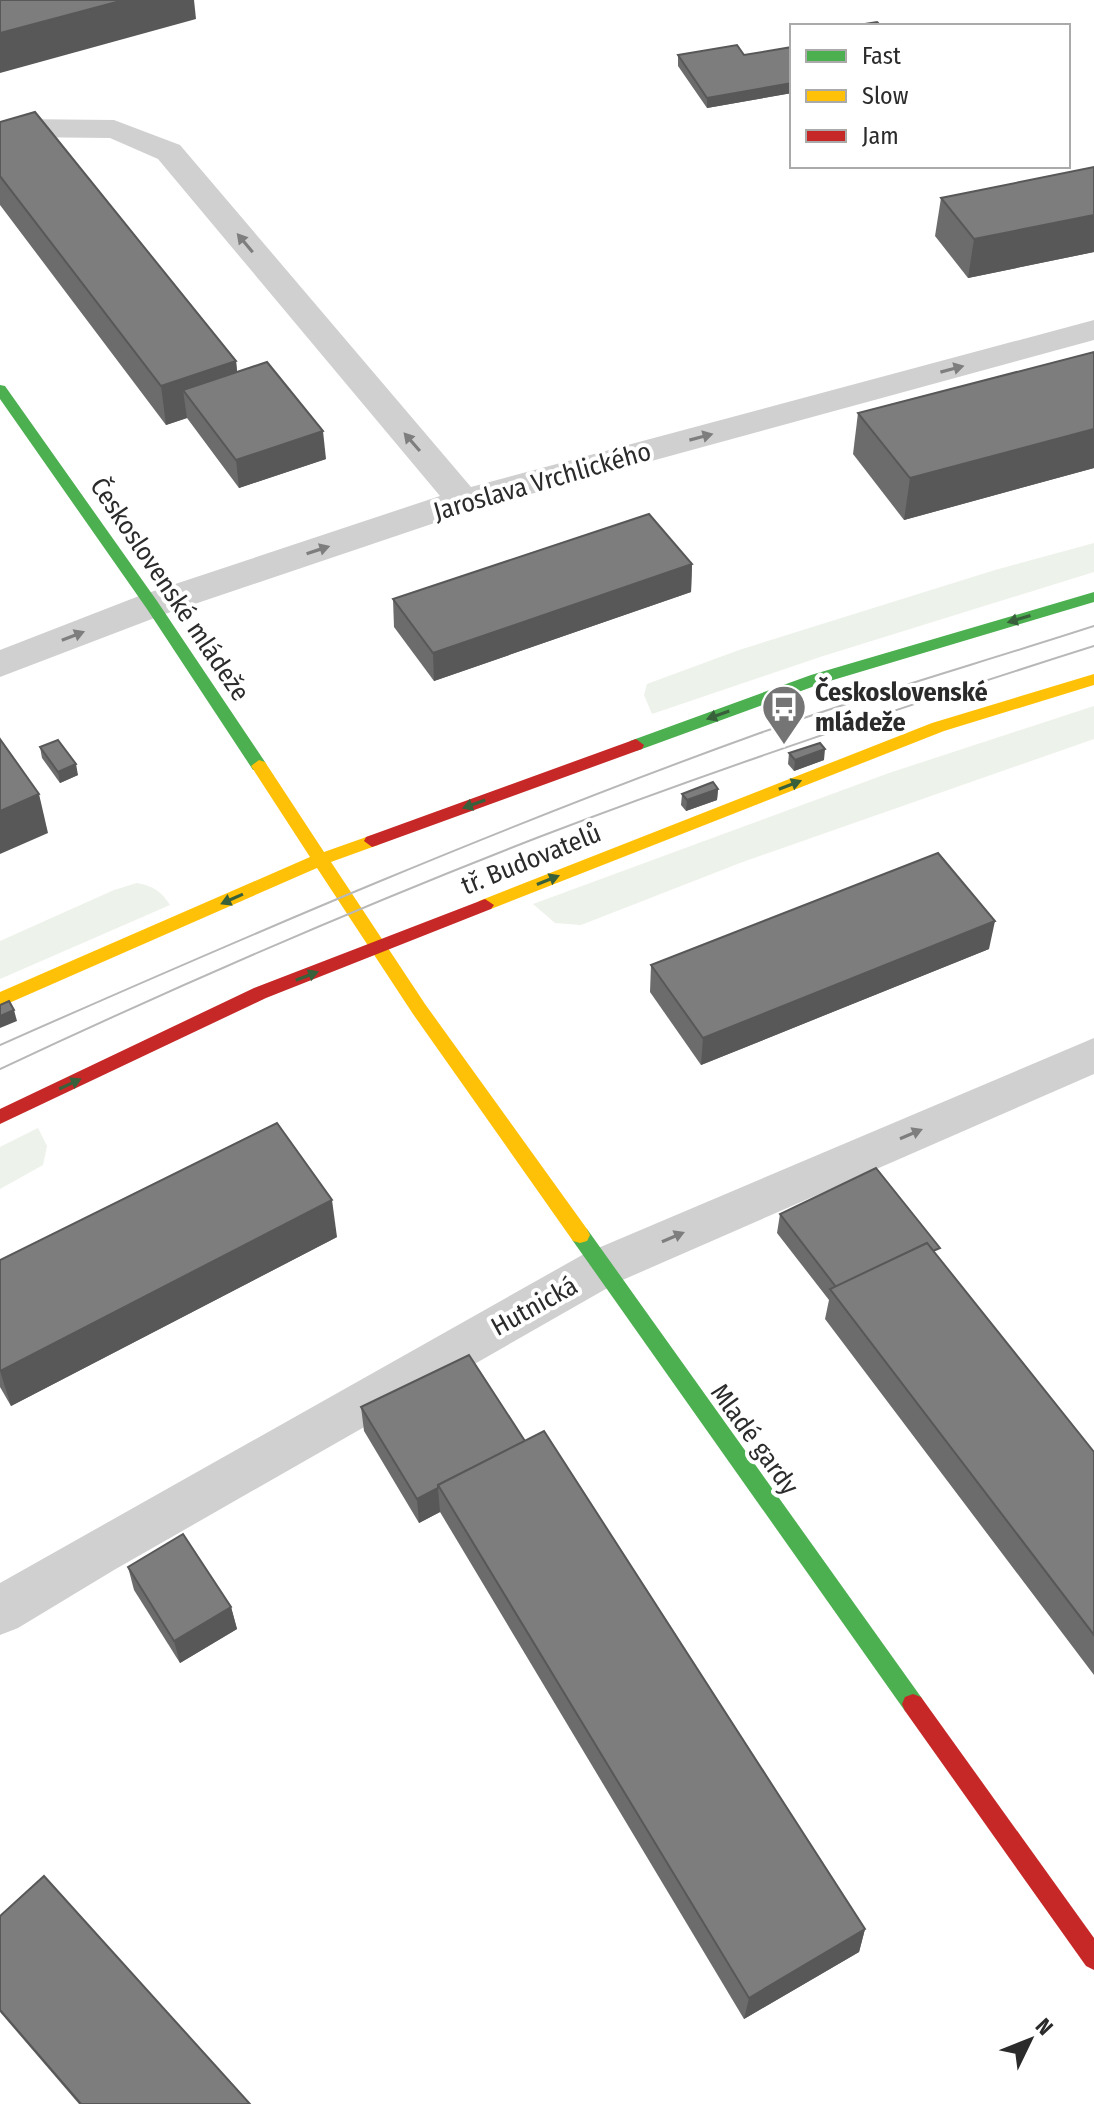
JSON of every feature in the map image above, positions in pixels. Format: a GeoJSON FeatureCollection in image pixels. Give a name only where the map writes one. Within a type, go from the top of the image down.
{"type":"FeatureCollection","features":[{"type":"Feature","properties":{"kind":"street"},"geometry":{"type":"LineString","coordinates":[[0,132],[16,128],[114,129],[169,152],[463,501]]}},
{"type":"Feature","properties":{"kind":"street","name":"Jaroslava Vrchlického"},"geometry":{"type":"LineString","coordinates":[[0,664],[152,605],[463,501],[1094,330]]}},
{"type":"Feature","properties":{"kind":"street","name":"Československé mládeže"},"geometry":{"type":"LineString","coordinates":[[0,389],[152,605],[322,859],[377,949]]}},
{"type":"Feature","properties":{"kind":"street"},"geometry":{"type":"LineString","coordinates":[[0,1000],[322,859],[817,679],[1094,597]]}},
{"type":"Feature","properties":{"kind":"street","name":"tř. Budovatelů"},"geometry":{"type":"LineString","coordinates":[[0,1117],[260,993],[938,727],[1094,679]]}},
{"type":"Feature","properties":{"kind":"street","name":"Mladé gardy"},"geometry":{"type":"LineString","coordinates":[[377,949],[1094,1958]]}},
{"type":"Feature","properties":{"kind":"street","name":"Hutnická"},"geometry":{"type":"LineString","coordinates":[[0,1611],[110,1545],[601,1268],[1094,1055]]}},
{"type":"Feature","properties":{"kind":"shaded area"},"geometry":{"type":"Polygon","coordinates":[[[1094,543],[1094,572],[820,657],[652,714],[644,695],[647,684],[739,650],[995,570],[1094,543]]]}},
{"type":"Feature","properties":{"kind":"shaded area"},"geometry":{"type":"Polygon","coordinates":[[[1094,706],[1094,739],[740,863],[581,925],[555,923],[533,904],[889,773],[1094,706]]]}},
{"type":"Feature","properties":{"kind":"shaded area"},"geometry":{"type":"Polygon","coordinates":[[[137,883],[156,890],[170,905],[0,979],[0,941],[114,890],[137,883]]]}},
{"type":"Feature","properties":{"kind":"shaded area"},"geometry":{"type":"Polygon","coordinates":[[[38,1128],[47,1146],[43,1165],[0,1189],[0,1147],[38,1128]]]}},
{"type":"Feature","properties":{"kind":"building"},"geometry":{"type":"Polygon","coordinates":[[[0,0],[124,0],[0,33],[0,0]]]}},
{"type":"Feature","properties":{"kind":"building"},"geometry":{"type":"Polygon","coordinates":[[[737,45],[744,55],[790,47],[790,83],[707,98],[678,55],[737,45]]]}},
{"type":"Feature","properties":{"kind":"building"},"geometry":{"type":"Polygon","coordinates":[[[35,112],[236,361],[161,386],[0,176],[0,122],[35,112]]]}},
{"type":"Feature","properties":{"kind":"building"},"geometry":{"type":"Polygon","coordinates":[[[1094,167],[1094,215],[974,239],[941,198],[1094,167]]]}},
{"type":"Feature","properties":{"kind":"building"},"geometry":{"type":"Polygon","coordinates":[[[1094,352],[1094,429],[910,478],[858,413],[1094,352]]]}},
{"type":"Feature","properties":{"kind":"building"},"geometry":{"type":"Polygon","coordinates":[[[267,362],[323,431],[236,460],[183,390],[267,362]]]}},
{"type":"Feature","properties":{"kind":"building"},"geometry":{"type":"Polygon","coordinates":[[[649,514],[692,564],[433,653],[393,599],[649,514]]]}},
{"type":"Feature","properties":{"kind":"building"},"geometry":{"type":"Polygon","coordinates":[[[0,739],[39,794],[0,811],[0,739]]]}},
{"type":"Feature","properties":{"kind":"building"},"geometry":{"type":"Polygon","coordinates":[[[58,740],[76,764],[58,772],[40,747],[58,740]]]}},
{"type":"Feature","properties":{"kind":"building"},"geometry":{"type":"Polygon","coordinates":[[[820,743],[825,749],[795,760],[789,753],[820,743]]]}},
{"type":"Feature","properties":{"kind":"building"},"geometry":{"type":"Polygon","coordinates":[[[713,782],[718,789],[687,800],[682,794],[713,782]]]}},
{"type":"Feature","properties":{"kind":"building"},"geometry":{"type":"Polygon","coordinates":[[[938,853],[995,921],[703,1038],[651,965],[938,853]]]}},
{"type":"Feature","properties":{"kind":"building"},"geometry":{"type":"Polygon","coordinates":[[[9,1001],[14,1010],[0,1016],[0,1005],[9,1001]]]}},
{"type":"Feature","properties":{"kind":"building"},"geometry":{"type":"Polygon","coordinates":[[[277,1123],[332,1200],[0,1371],[0,1260],[277,1123]]]}},
{"type":"Feature","properties":{"kind":"building"},"geometry":{"type":"Polygon","coordinates":[[[876,1168],[940,1248],[933,1251],[927,1243],[836,1287],[780,1214],[876,1168]]]}},
{"type":"Feature","properties":{"kind":"building"},"geometry":{"type":"Polygon","coordinates":[[[927,1243],[1094,1452],[1094,1635],[830,1289],[927,1243]]]}},
{"type":"Feature","properties":{"kind":"building"},"geometry":{"type":"Polygon","coordinates":[[[469,1355],[525,1441],[417,1499],[361,1407],[469,1355]]]}},
{"type":"Feature","properties":{"kind":"building"},"geometry":{"type":"Polygon","coordinates":[[[544,1431],[865,1929],[749,1998],[438,1485],[544,1431]]]}},
{"type":"Feature","properties":{"kind":"building"},"geometry":{"type":"Polygon","coordinates":[[[183,1534],[231,1607],[174,1641],[128,1567],[183,1534]]]}},
{"type":"Feature","properties":{"kind":"building"},"geometry":{"type":"Polygon","coordinates":[[[44,1876],[250,2104],[81,2104],[0,2010],[0,1916],[44,1876]]]}},
{"type":"Feature","properties":{"kind":"tram line"},"geometry":{"type":"LineString","coordinates":[[0,1045],[377,882],[568,805],[760,733],[1094,626]]}},
{"type":"Feature","properties":{"kind":"tram line"},"geometry":{"type":"LineString","coordinates":[[0,1069],[267,948],[539,837],[815,737],[1094,646]]}},
{"type":"Feature","properties":{"kind":"traffic: fast"},"geometry":{"type":"LineString","coordinates":[[0,389],[152,605],[259,766]]}},
{"type":"Feature","properties":{"kind":"traffic: fast"},"geometry":{"type":"LineString","coordinates":[[636,745],[817,679],[1094,597]]}},
{"type":"Feature","properties":{"kind":"traffic: fast"},"geometry":{"type":"LineString","coordinates":[[580,1235],[913,1704]]}},
{"type":"Feature","properties":{"kind":"traffic: slow"},"geometry":{"type":"LineString","coordinates":[[485,905],[938,727],[1094,679]]}},
{"type":"Feature","properties":{"kind":"traffic: slow"},"geometry":{"type":"LineString","coordinates":[[259,766],[419,1009],[580,1235]]}},
{"type":"Feature","properties":{"kind":"traffic: slow"},"geometry":{"type":"LineString","coordinates":[[0,1000],[322,859],[372,841]]}},
{"type":"Feature","properties":{"kind":"traffic: jam"},"geometry":{"type":"LineString","coordinates":[[372,841],[636,745]]}},
{"type":"Feature","properties":{"kind":"traffic: jam"},"geometry":{"type":"LineString","coordinates":[[0,1117],[260,993],[485,905]]}},
{"type":"Feature","properties":{"kind":"traffic: jam"},"geometry":{"type":"LineString","coordinates":[[913,1704],[1094,1958]]}},
{"type":"Feature","properties":{"kind":"place","name":"Československé mládeže"},"geometry":{"type":"Point","coordinates":[784,746]}}]}
